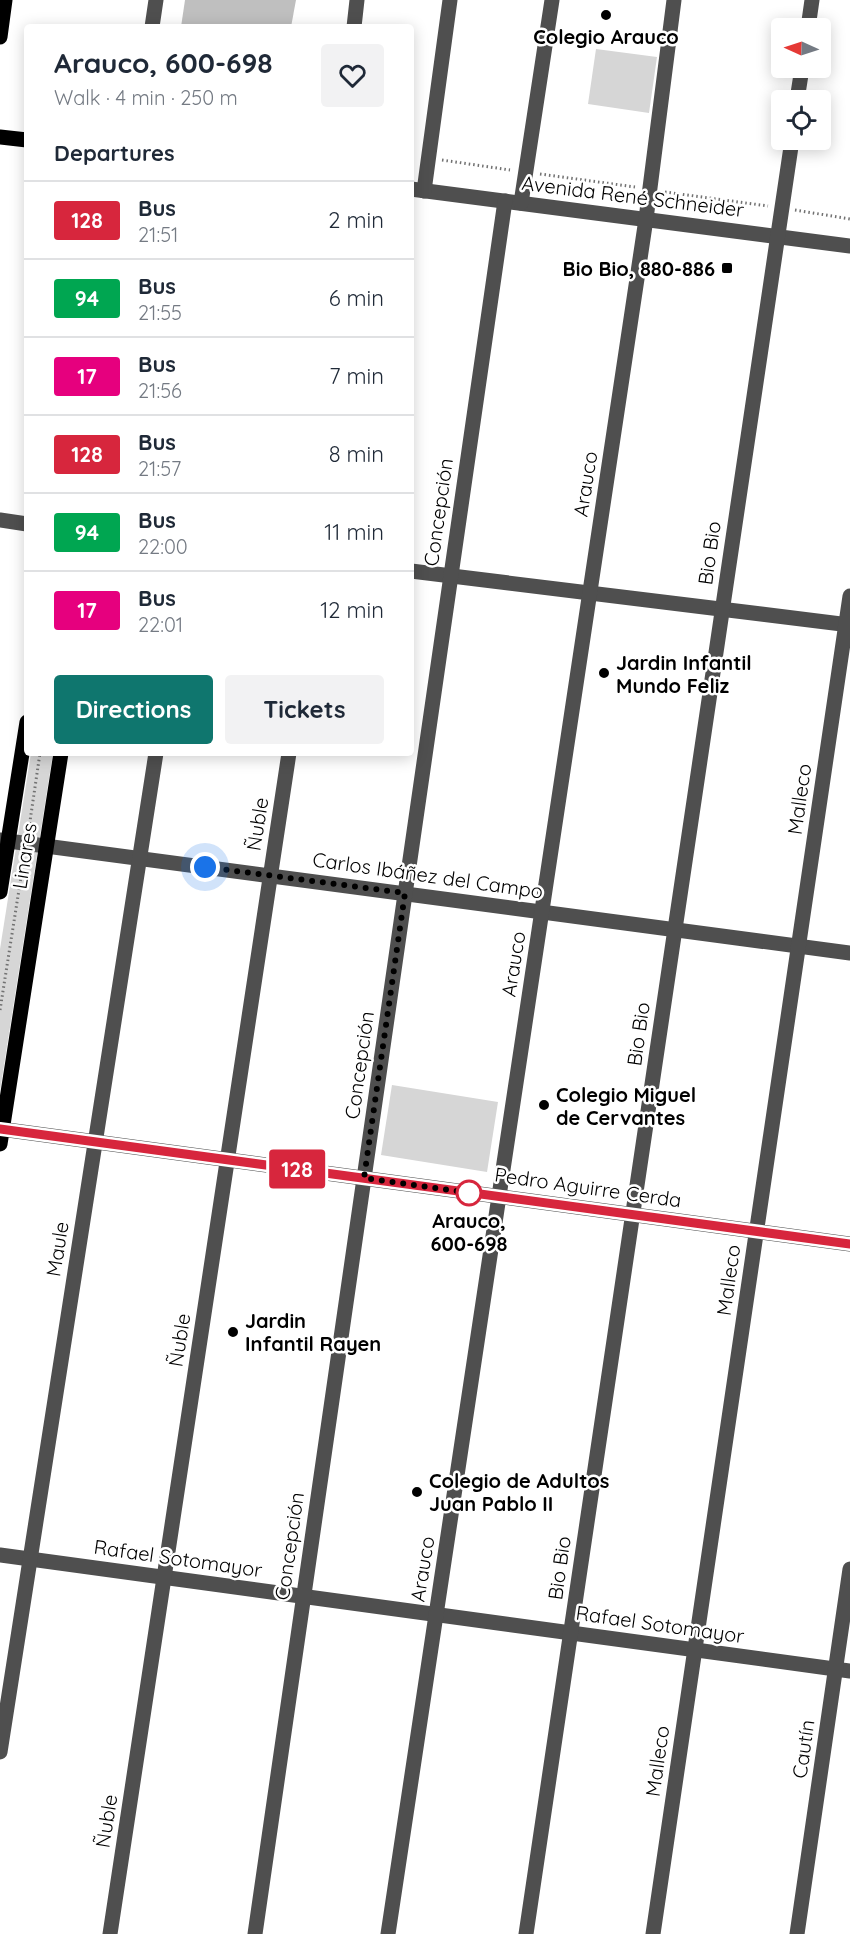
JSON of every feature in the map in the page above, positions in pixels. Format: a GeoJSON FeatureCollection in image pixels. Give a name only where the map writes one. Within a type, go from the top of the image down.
{"type":"FeatureCollection","features":[{"type":"Feature","properties":{"kind":"main road"},"geometry":{"type":"LineString","coordinates":[[0,37],[5,0]]}},
{"type":"Feature","properties":{"kind":"main road"},"geometry":{"type":"LineString","coordinates":[[0,136],[24,140]]}},
{"type":"Feature","properties":{"kind":"main road","name":"Linares"},"geometry":{"type":"LineString","coordinates":[[0,892],[5,859],[4,840],[24,737]]}},
{"type":"Feature","properties":{"kind":"main road","name":"Linares"},"geometry":{"type":"LineString","coordinates":[[1,1134],[61,756]]}},
{"type":"Feature","properties":{"kind":"street"},"geometry":{"type":"LineString","coordinates":[[152,24],[156,0]]}},
{"type":"Feature","properties":{"kind":"street"},"geometry":{"type":"LineString","coordinates":[[354,24],[357,0]]}},
{"type":"Feature","properties":{"kind":"street"},"geometry":{"type":"LineString","coordinates":[[417,190],[428,158],[450,0]]}},
{"type":"Feature","properties":{"kind":"street"},"geometry":{"type":"LineString","coordinates":[[521,203],[552,0]]}},
{"type":"Feature","properties":{"kind":"street","name":"Arauco"},"geometry":{"type":"LineString","coordinates":[[388,1934],[646,219],[674,0]]}},
{"type":"Feature","properties":{"kind":"street"},"geometry":{"type":"LineString","coordinates":[[809,18],[812,0]]}},
{"type":"Feature","properties":{"kind":"street","name":"Bio Bio"},"geometry":{"type":"LineString","coordinates":[[526,1934],[791,150]]}},
{"type":"Feature","properties":{"kind":"street","name":"Avenida René Schneider"},"geometry":{"type":"LineString","coordinates":[[417,190],[850,246]]}},
{"type":"Feature","properties":{"kind":"street","name":"Concepción"},"geometry":{"type":"LineString","coordinates":[[255,1934],[505,201]]}},
{"type":"Feature","properties":{"kind":"street"},"geometry":{"type":"LineString","coordinates":[[0,520],[24,524]]}},
{"type":"Feature","properties":{"kind":"street"},"geometry":{"type":"LineString","coordinates":[[414,571],[848,625]]}},
{"type":"Feature","properties":{"kind":"street","name":"Malleco"},"geometry":{"type":"LineString","coordinates":[[653,1934],[798,946],[848,625],[850,596]]}},
{"type":"Feature","properties":{"kind":"street","name":"Maule"},"geometry":{"type":"LineString","coordinates":[[0,1752],[156,756]]}},
{"type":"Feature","properties":{"kind":"street","name":"Ñuble"},"geometry":{"type":"LineString","coordinates":[[110,1934],[289,756]]}},
{"type":"Feature","properties":{"kind":"street","name":"Carlos Ibáñez del Campo"},"geometry":{"type":"LineString","coordinates":[[4,840],[850,953]]}},
{"type":"Feature","properties":{"kind":"street","name":"Pedro Aguirre Cerda"},"geometry":{"type":"LineString","coordinates":[[1,1134],[95,1142],[850,1244]]}},
{"type":"Feature","properties":{"kind":"street","name":"Rafael Sotomayor"},"geometry":{"type":"LineString","coordinates":[[0,1555],[843,1670]]}},
{"type":"Feature","properties":{"kind":"street","name":"Cautín"},"geometry":{"type":"LineString","coordinates":[[797,1934],[843,1670],[850,1569]]}},
{"type":"Feature","properties":{"kind":"path"},"geometry":{"type":"LineString","coordinates":[[428,158],[850,219]]}},
{"type":"Feature","properties":{"kind":"path"},"geometry":{"type":"LineString","coordinates":[[0,1010],[40,756]]}},
{"type":"Feature","properties":{"kind":"path"},"geometry":{"type":"LineString","coordinates":[[5,859],[44,863]]}},
{"type":"Feature","properties":{"kind":"shaded area"},"geometry":{"type":"Polygon","coordinates":[[[596,49],[657,57],[649,113],[588,104],[596,49]]]}},
{"type":"Feature","properties":{"kind":"shaded area"},"geometry":{"type":"Polygon","coordinates":[[[31,756],[53,756],[0,1091],[0,949],[31,756]]]}},
{"type":"Feature","properties":{"kind":"shaded area"},"geometry":{"type":"Polygon","coordinates":[[[392,1085],[498,1102],[487,1172],[381,1155],[392,1085]]]}},
{"type":"Feature","properties":{"kind":"building"},"geometry":{"type":"Polygon","coordinates":[[[185,0],[296,0],[292,24],[181,24],[185,0]]]}},
{"type":"Feature","properties":{"kind":"bus line","name":"128"},"geometry":{"type":"LineString","coordinates":[[0,1129],[850,1244]]}},
{"type":"Feature","properties":{"kind":"place","name":"Colegio Arauco"},"geometry":{"type":"Point","coordinates":[606,15]}},
{"type":"Feature","properties":{"kind":"place","name":"Bio Bio, 880-886"},"geometry":{"type":"Point","coordinates":[727,268]}},
{"type":"Feature","properties":{"kind":"place","name":"Jardin Infantil Mundo Feliz"},"geometry":{"type":"Point","coordinates":[604,673]}},
{"type":"Feature","properties":{"kind":"place","name":"Colegio Miguel de Cervantes"},"geometry":{"type":"Point","coordinates":[544,1105]}},
{"type":"Feature","properties":{"kind":"place","name":"Arauco, 600-698"},"geometry":{"type":"Point","coordinates":[469,1193]}},
{"type":"Feature","properties":{"kind":"place","name":"Jardin Infantil Rayen"},"geometry":{"type":"Point","coordinates":[233,1332]}},
{"type":"Feature","properties":{"kind":"place","name":"Colegio de Adultos Juan Pablo II"},"geometry":{"type":"Point","coordinates":[417,1492]}},
{"type":"Feature","properties":{"kind":"route"},"geometry":{"type":"LineString","coordinates":[[205,867],[405,893],[364,1178],[477,1194],[469,1193]]}}]}
